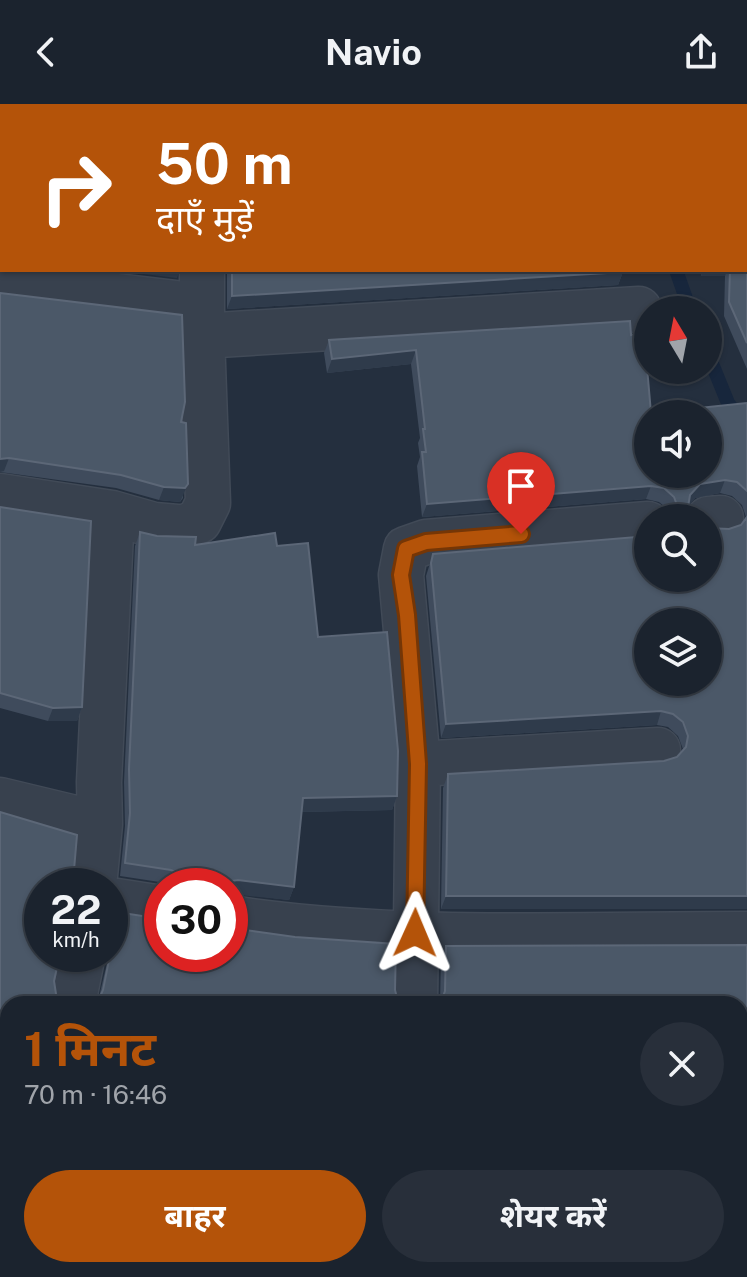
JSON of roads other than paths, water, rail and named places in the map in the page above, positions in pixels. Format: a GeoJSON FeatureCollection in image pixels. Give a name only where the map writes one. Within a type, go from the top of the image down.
{"type":"FeatureCollection","features":[{"type":"Feature","properties":{"kind":"street"},"geometry":{"type":"LineString","coordinates":[[0,282],[202,304],[634,309]]}},
{"type":"Feature","properties":{"kind":"street"},"geometry":{"type":"LineString","coordinates":[[0,496],[112,513],[154,525],[194,525],[202,517],[208,498],[202,304]]}},
{"type":"Feature","properties":{"kind":"street"},"geometry":{"type":"LineString","coordinates":[[96,868],[112,513]]}},
{"type":"Feature","properties":{"kind":"street"},"geometry":{"type":"LineString","coordinates":[[415,996],[418,764],[401,575],[406,549],[426,542],[634,525]]}},
{"type":"Feature","properties":{"kind":"street"},"geometry":{"type":"LineString","coordinates":[[418,764],[658,750]]}},
{"type":"Feature","properties":{"kind":"street"},"geometry":{"type":"LineString","coordinates":[[0,800],[100,824]]}},
{"type":"Feature","properties":{"kind":"street"},"geometry":{"type":"LineString","coordinates":[[248,921],[415,933],[747,934]]}},
{"type":"Feature","properties":{"kind":"street"},"geometry":{"type":"LineString","coordinates":[[75,996],[79,972]]}},
{"type":"Feature","properties":{"kind":"waterway"},"geometry":{"type":"LineString","coordinates":[[677,272],[685,296]]}},
{"type":"Feature","properties":{"kind":"waterway"},"geometry":{"type":"LineString","coordinates":[[720,384],[728,403],[747,428]]}}]}
